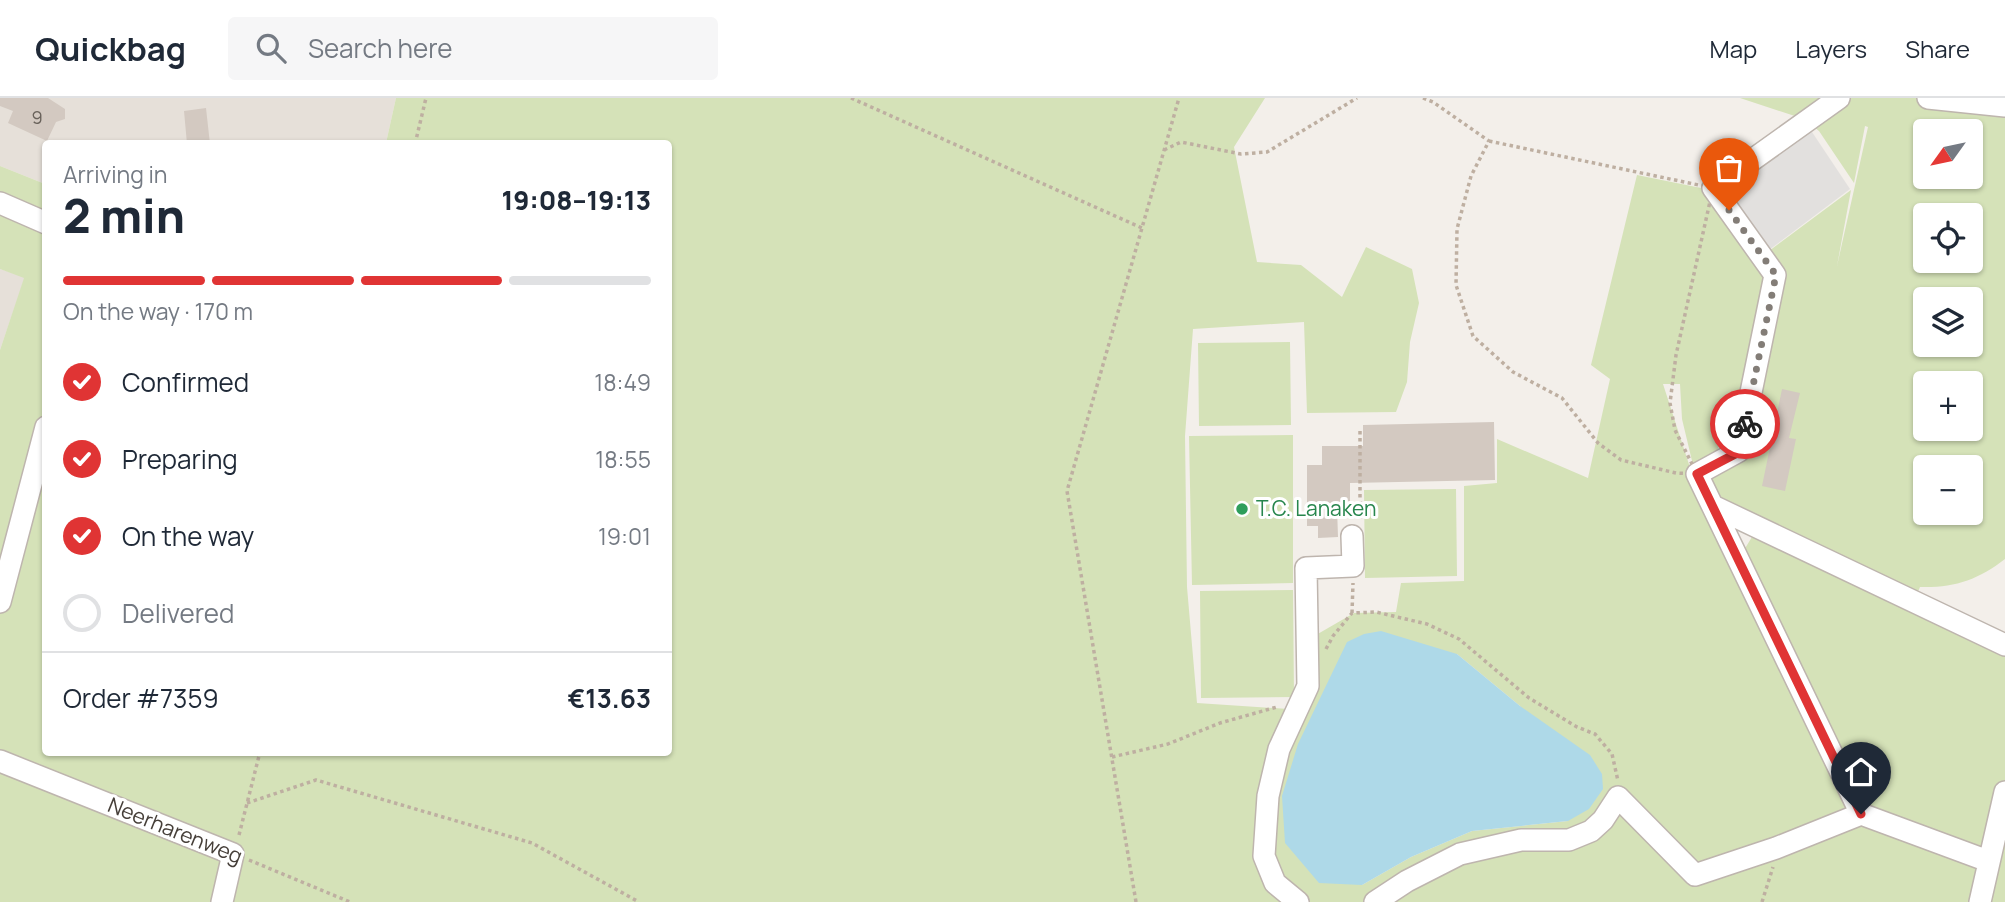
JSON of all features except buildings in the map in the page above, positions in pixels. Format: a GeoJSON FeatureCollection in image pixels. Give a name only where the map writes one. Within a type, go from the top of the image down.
{"type":"FeatureCollection","features":[{"type":"Feature","properties":{"kind":"street"},"geometry":{"type":"LineString","coordinates":[[1839,98],[1713,188],[1776,275],[1739,452],[1697,474],[1861,814]]}},
{"type":"Feature","properties":{"kind":"street"},"geometry":{"type":"LineString","coordinates":[[1928,98],[2005,106]]}},
{"type":"Feature","properties":{"kind":"street"},"geometry":{"type":"LineString","coordinates":[[0,203],[42,221]]}},
{"type":"Feature","properties":{"kind":"street"},"geometry":{"type":"LineString","coordinates":[[0,602],[42,442]]}},
{"type":"Feature","properties":{"kind":"street"},"geometry":{"type":"LineString","coordinates":[[1713,506],[2005,645]]}},
{"type":"Feature","properties":{"kind":"street"},"geometry":{"type":"LineString","coordinates":[[1298,902],[1275,883],[1264,856],[1268,796],[1279,749],[1304,695],[1306,568],[1353,566],[1352,536]]}},
{"type":"Feature","properties":{"kind":"street","name":"Neerharenweg"},"geometry":{"type":"LineString","coordinates":[[0,761],[233,854]]}},
{"type":"Feature","properties":{"kind":"street"},"geometry":{"type":"LineString","coordinates":[[1980,902],[2005,792]]}},
{"type":"Feature","properties":{"kind":"street"},"geometry":{"type":"LineString","coordinates":[[1375,902],[1407,881],[1461,854],[1521,840],[1569,840],[1591,831],[1603,820],[1618,797],[1695,875],[1776,848],[1861,814],[1988,861]]}},
{"type":"Feature","properties":{"kind":"street"},"geometry":{"type":"LineString","coordinates":[[222,902],[233,854]]}},
{"type":"Feature","properties":{"kind":"path"},"geometry":{"type":"LineString","coordinates":[[416,140],[426,98]]}},
{"type":"Feature","properties":{"kind":"path"},"geometry":{"type":"LineString","coordinates":[[851,98],[1142,228]]}},
{"type":"Feature","properties":{"kind":"path"},"geometry":{"type":"LineString","coordinates":[[1136,902],[1067,491],[1179,98]]}},
{"type":"Feature","properties":{"kind":"path"},"geometry":{"type":"LineString","coordinates":[[1164,150],[1181,142],[1241,154],[1267,152],[1357,98]]}},
{"type":"Feature","properties":{"kind":"path"},"geometry":{"type":"LineString","coordinates":[[1423,98],[1433,102],[1489,141],[1713,188],[1676,355],[1670,403],[1675,430],[1697,474],[1676,473],[1621,460],[1598,443],[1562,398],[1513,372],[1473,336],[1456,285],[1457,229],[1471,176],[1489,141]]}},
{"type":"Feature","properties":{"kind":"path"},"geometry":{"type":"LineString","coordinates":[[1352,536],[1361,536],[1360,431]]}},
{"type":"Feature","properties":{"kind":"path"},"geometry":{"type":"LineString","coordinates":[[1112,757],[1168,744],[1304,695],[1332,636],[1352,613],[1353,566]]}},
{"type":"Feature","properties":{"kind":"path"},"geometry":{"type":"LineString","coordinates":[[1352,613],[1376,612],[1427,624],[1459,639],[1529,698],[1577,727],[1595,734],[1612,754],[1618,774],[1618,797]]}},
{"type":"Feature","properties":{"kind":"path"},"geometry":{"type":"LineString","coordinates":[[233,854],[259,756]]}},
{"type":"Feature","properties":{"kind":"path"},"geometry":{"type":"LineString","coordinates":[[247,803],[316,780],[532,843],[639,902]]}},
{"type":"Feature","properties":{"kind":"path"},"geometry":{"type":"LineString","coordinates":[[1762,902],[1776,848]]}},
{"type":"Feature","properties":{"kind":"path","name":"Neerharenweg"},"geometry":{"type":"LineString","coordinates":[[233,854],[350,902]]}},
{"type":"Feature","properties":{"kind":"shaded area"},"geometry":{"type":"Polygon","coordinates":[[[0,98],[396,98],[387,140],[42,140],[42,183],[0,166],[0,98]]]}},
{"type":"Feature","properties":{"kind":"shaded area"},"geometry":{"type":"Polygon","coordinates":[[[1808,126],[1850,189],[1765,253],[1718,189],[1808,126]]]}},
{"type":"Feature","properties":{"kind":"shaded area"},"geometry":{"type":"Polygon","coordinates":[[[0,269],[25,277],[0,350],[0,269]]]}},
{"type":"Feature","properties":{"kind":"green space"},"geometry":{"type":"Polygon","coordinates":[[[396,98],[1265,98],[1234,147],[1257,262],[1301,265],[1342,297],[1366,247],[1412,269],[1419,303],[1410,342],[1407,382],[1396,412],[1307,413],[1304,322],[1193,329],[1185,436],[1187,587],[1197,703],[1303,710],[1316,635],[1354,613],[1396,612],[1401,583],[1464,581],[1464,486],[1497,483],[1497,439],[1588,478],[1610,379],[1591,365],[1637,175],[1711,190],[1765,254],[1851,190],[1837,266],[1868,127],[1865,126],[1854,183],[1819,131],[1804,119],[1740,98],[2005,98],[2005,559],[1965,581],[1944,586],[1920,587],[1916,596],[1721,505],[1707,484],[1710,473],[1743,459],[1749,369],[1717,451],[1709,461],[1693,465],[1682,419],[1680,384],[1663,384],[1696,486],[1813,739],[1741,555],[1755,532],[2005,651],[2005,902],[0,902],[0,350],[24,278],[0,269],[0,166],[42,183],[42,756],[672,756],[672,140],[387,140],[396,98]],[[1457,654],[1362,885],[1411,857],[1472,831],[1568,821],[1520,706],[1457,654]]]}},
{"type":"Feature","properties":{"kind":"green space"},"geometry":{"type":"Polygon","coordinates":[[[1290,342],[1291,425],[1199,426],[1198,343],[1290,342]]]}},
{"type":"Feature","properties":{"kind":"green space","name":"T.C. Lanaken"},"geometry":{"type":"Polygon","coordinates":[[[1293,435],[1293,583],[1192,585],[1189,436],[1293,435]]]}},
{"type":"Feature","properties":{"kind":"green space"},"geometry":{"type":"Polygon","coordinates":[[[1456,489],[1457,576],[1365,578],[1364,490],[1456,489]]]}},
{"type":"Feature","properties":{"kind":"green space"},"geometry":{"type":"Polygon","coordinates":[[[1293,590],[1294,697],[1201,698],[1200,591],[1293,590]]]}},
{"type":"Feature","properties":{"kind":"water"},"geometry":{"type":"Polygon","coordinates":[[[1381,631],[1457,654],[1520,706],[1590,755],[1602,774],[1603,789],[1589,809],[1568,821],[1472,831],[1411,857],[1362,885],[1319,883],[1285,843],[1282,796],[1298,744],[1347,642],[1364,634],[1381,631]]]}},
{"type":"Feature","properties":{"kind":"way so far"},"geometry":{"type":"LineString","coordinates":[[1729,210],[1776,275],[1745,424]]}},
{"type":"Feature","properties":{"kind":"place","name":"T.C. Lanaken"},"geometry":{"type":"Point","coordinates":[1242,509]}},
{"type":"Feature","properties":{"kind":"route"},"geometry":{"type":"LineString","coordinates":[[1745,424],[1739,452],[1697,474],[1861,814]]}}]}
